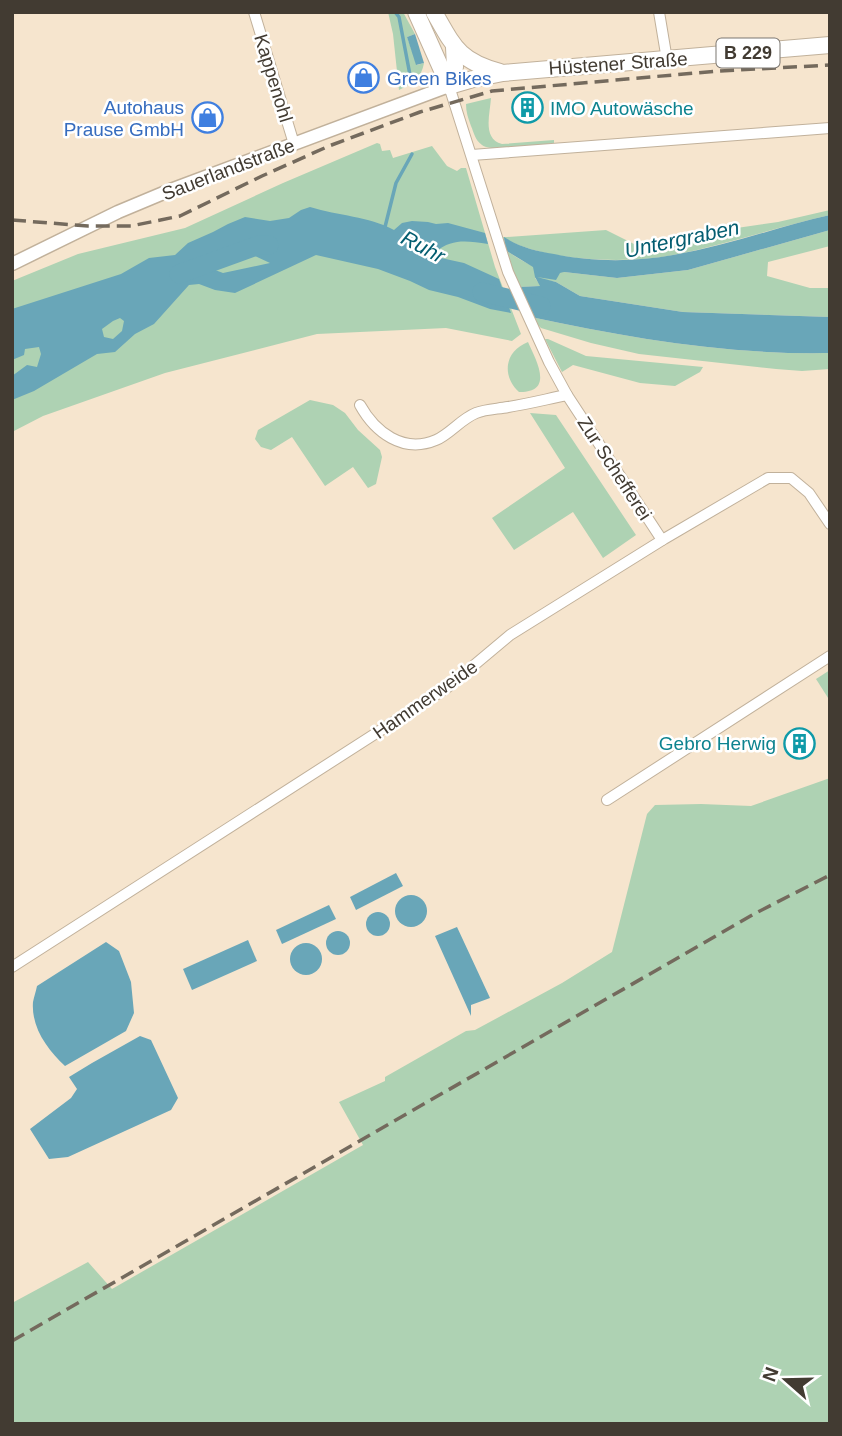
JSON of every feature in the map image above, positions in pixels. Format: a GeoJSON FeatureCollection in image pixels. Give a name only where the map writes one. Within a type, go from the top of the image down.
{"type":"FeatureCollection","features":[{"type":"Feature","properties":{"kind":"main road"},"geometry":{"type":"LineString","coordinates":[[416,12],[449,86]]}},
{"type":"Feature","properties":{"kind":"main road","name":"B 229"},"geometry":{"type":"LineString","coordinates":[[434,12],[454,47],[475,63],[503,73]]}},
{"type":"Feature","properties":{"kind":"main road","name":"Hüstener Straße"},"geometry":{"type":"LineString","coordinates":[[449,86],[503,73],[830,45]]}},
{"type":"Feature","properties":{"kind":"main road"},"geometry":{"type":"LineString","coordinates":[[449,86],[455,67],[454,47]]}},
{"type":"Feature","properties":{"kind":"street","name":"Kappenohl"},"geometry":{"type":"LineString","coordinates":[[254,12],[294,144]]}},
{"type":"Feature","properties":{"kind":"street"},"geometry":{"type":"LineString","coordinates":[[659,12],[667,60]]}},
{"type":"Feature","properties":{"kind":"street","name":"Sauerlandstraße"},"geometry":{"type":"LineString","coordinates":[[12,264],[118,212],[173,189],[449,86]]}},
{"type":"Feature","properties":{"kind":"street"},"geometry":{"type":"LineString","coordinates":[[449,86],[472,155],[830,128]]}},
{"type":"Feature","properties":{"kind":"street","name":"Zur Schefferei"},"geometry":{"type":"LineString","coordinates":[[472,155],[508,272],[549,362],[566,395],[663,540]]}},
{"type":"Feature","properties":{"kind":"street","name":"Zur Schefferei"},"geometry":{"type":"LineString","coordinates":[[360,405],[378,429],[391,438],[406,443],[418,443],[435,440],[476,413],[566,395]]}},
{"type":"Feature","properties":{"kind":"street","name":"Hammerweide"},"geometry":{"type":"LineString","coordinates":[[12,967],[448,687],[510,635],[768,478],[791,478],[809,493],[830,524]]}},
{"type":"Feature","properties":{"kind":"street"},"geometry":{"type":"LineString","coordinates":[[607,800],[830,656]]}},
{"type":"Feature","properties":{"kind":"green space"},"geometry":{"type":"Polygon","coordinates":[[[388,12],[403,12],[415,34],[407,37],[417,65],[424,63],[416,80],[399,90],[393,34],[388,12]]]}},
{"type":"Feature","properties":{"kind":"green space"},"geometry":{"type":"Polygon","coordinates":[[[491,98],[489,131],[496,141],[502,144],[554,140],[554,143],[506,148],[482,145],[474,134],[466,104],[491,98]]]}},
{"type":"Feature","properties":{"kind":"green space"},"geometry":{"type":"Polygon","coordinates":[[[377,143],[382,151],[390,150],[393,158],[432,146],[447,166],[457,171],[466,168],[495,267],[521,334],[512,341],[446,328],[317,334],[165,373],[43,416],[12,432],[12,281],[78,254],[185,228],[377,143]]]}},
{"type":"Feature","properties":{"kind":"green space"},"geometry":{"type":"Polygon","coordinates":[[[830,210],[830,215],[732,241],[645,259],[583,259],[555,255],[504,238],[505,250],[540,269],[617,278],[688,270],[830,230],[830,246],[768,262],[767,276],[810,288],[830,288],[830,317],[683,312],[580,296],[556,282],[535,278],[541,286],[520,287],[531,317],[679,344],[754,351],[830,353],[830,369],[776,369],[639,354],[541,328],[530,317],[504,250],[503,237],[606,230],[640,247],[683,243],[689,235],[778,222],[830,210]]]}},
{"type":"Feature","properties":{"kind":"green space"},"geometry":{"type":"Polygon","coordinates":[[[545,339],[586,356],[703,367],[700,372],[675,386],[640,383],[573,365],[562,372],[545,339]]]}},
{"type":"Feature","properties":{"kind":"green space"},"geometry":{"type":"Polygon","coordinates":[[[528,342],[538,366],[540,381],[537,387],[530,391],[519,392],[510,378],[508,364],[514,351],[528,342]]]}},
{"type":"Feature","properties":{"kind":"green space"},"geometry":{"type":"Polygon","coordinates":[[[310,400],[333,405],[345,413],[358,430],[380,450],[382,457],[376,484],[368,488],[353,467],[325,486],[292,437],[271,450],[261,447],[255,439],[258,430],[310,400]]]}},
{"type":"Feature","properties":{"kind":"green space"},"geometry":{"type":"Polygon","coordinates":[[[530,413],[556,415],[636,535],[603,558],[573,512],[514,550],[492,518],[565,468],[530,413]]]}},
{"type":"Feature","properties":{"kind":"green space"},"geometry":{"type":"Polygon","coordinates":[[[830,670],[830,701],[816,679],[830,670]]]}},
{"type":"Feature","properties":{"kind":"green space"},"geometry":{"type":"Polygon","coordinates":[[[830,778],[830,1424],[12,1424],[12,1303],[88,1262],[112,1289],[363,1145],[339,1102],[385,1081],[385,1077],[466,1031],[475,1030],[562,983],[612,952],[647,814],[655,805],[751,806],[830,778]]]}},
{"type":"Feature","properties":{"kind":"water"},"geometry":{"type":"Polygon","coordinates":[[[415,34],[424,63],[416,65],[407,37],[415,34]]]}},
{"type":"Feature","properties":{"kind":"water"},"geometry":{"type":"Polygon","coordinates":[[[310,207],[374,222],[394,230],[402,223],[412,221],[448,223],[485,233],[488,244],[454,243],[435,252],[441,258],[464,263],[499,279],[511,313],[429,290],[378,269],[316,255],[235,293],[199,284],[189,285],[154,324],[135,334],[115,352],[97,354],[34,391],[12,400],[12,376],[27,365],[37,367],[41,354],[39,347],[25,349],[24,355],[12,360],[12,309],[121,274],[149,258],[175,255],[188,243],[245,217],[270,221],[289,218],[310,207]],[[243,248],[222,249],[194,262],[223,273],[270,263],[243,248]],[[120,318],[102,329],[104,337],[113,339],[122,331],[124,321],[120,318]]]}},
{"type":"Feature","properties":{"kind":"water"},"geometry":{"type":"Polygon","coordinates":[[[830,215],[830,230],[688,270],[617,278],[564,272],[560,273],[556,280],[537,277],[556,282],[580,296],[683,312],[830,317],[830,353],[754,351],[679,344],[531,317],[519,287],[540,286],[533,267],[505,250],[504,237],[528,248],[568,257],[598,260],[644,259],[712,247],[830,215]]]}},
{"type":"Feature","properties":{"kind":"water"},"geometry":{"type":"Polygon","coordinates":[[[396,873],[403,886],[356,910],[350,897],[396,873]]]}},
{"type":"Feature","properties":{"kind":"water"},"geometry":{"type":"Polygon","coordinates":[[[411,895],[422,900],[427,911],[422,922],[411,927],[400,922],[395,911],[400,900],[411,895]]]}},
{"type":"Feature","properties":{"kind":"water"},"geometry":{"type":"Polygon","coordinates":[[[329,905],[336,919],[282,944],[276,930],[329,905]]]}},
{"type":"Feature","properties":{"kind":"water"},"geometry":{"type":"Polygon","coordinates":[[[378,912],[387,915],[390,924],[387,933],[378,936],[369,933],[366,924],[369,915],[378,912]]]}},
{"type":"Feature","properties":{"kind":"water"},"geometry":{"type":"Polygon","coordinates":[[[457,927],[490,998],[471,1005],[471,1016],[435,936],[457,927]]]}},
{"type":"Feature","properties":{"kind":"water"},"geometry":{"type":"Polygon","coordinates":[[[338,931],[347,934],[350,943],[347,952],[338,955],[329,952],[326,943],[329,934],[338,931]]]}},
{"type":"Feature","properties":{"kind":"water"},"geometry":{"type":"Polygon","coordinates":[[[248,940],[257,961],[192,990],[183,969],[248,940]]]}},
{"type":"Feature","properties":{"kind":"water"},"geometry":{"type":"Polygon","coordinates":[[[106,942],[119,951],[131,982],[134,1013],[126,1031],[65,1066],[47,1046],[35,1021],[33,1002],[37,986],[106,942]]]}},
{"type":"Feature","properties":{"kind":"water"},"geometry":{"type":"Polygon","coordinates":[[[306,943],[317,948],[322,959],[317,970],[306,975],[295,970],[290,959],[295,948],[306,943]]]}},
{"type":"Feature","properties":{"kind":"water"},"geometry":{"type":"Polygon","coordinates":[[[140,1036],[151,1040],[178,1098],[171,1110],[68,1157],[49,1159],[30,1129],[71,1098],[77,1089],[69,1077],[140,1036]]]}},
{"type":"Feature","properties":{"kind":"waterway"},"geometry":{"type":"LineString","coordinates":[[395,12],[399,17],[410,75]]}},
{"type":"Feature","properties":{"kind":"waterway"},"geometry":{"type":"LineString","coordinates":[[385,227],[396,183],[412,154]]}},
{"type":"Feature","properties":{"kind":"waterway","name":"Ruhr"},"geometry":{"type":"LineString","coordinates":[[179,274],[259,245],[269,245]]}},
{"type":"Feature","properties":{"kind":"waterway","name":"Ruhr"},"geometry":{"type":"LineString","coordinates":[[482,292],[541,306]]}},
{"type":"Feature","properties":{"kind":"railway"},"geometry":{"type":"LineString","coordinates":[[12,220],[88,226],[131,226],[180,216],[329,146],[420,112],[492,91],[718,71],[830,65]]}},
{"type":"Feature","properties":{"kind":"railway"},"geometry":{"type":"LineString","coordinates":[[12,1341],[754,914],[830,875]]}},
{"type":"Feature","properties":{"kind":"place","name":"Green Bikes"},"geometry":{"type":"Point","coordinates":[364,78]}},
{"type":"Feature","properties":{"kind":"place","name":"IMO Autowäsche"},"geometry":{"type":"Point","coordinates":[527,108]}},
{"type":"Feature","properties":{"kind":"place","name":"Autohaus Prause GmbH"},"geometry":{"type":"Point","coordinates":[207,118]}},
{"type":"Feature","properties":{"kind":"place","name":"Gebro Herwig"},"geometry":{"type":"Point","coordinates":[799,743]}},
{"type":"Feature","properties":{"kind":"water label","name":"Untergraben"},"geometry":{"type":"Point","coordinates":[682,239]}}]}
